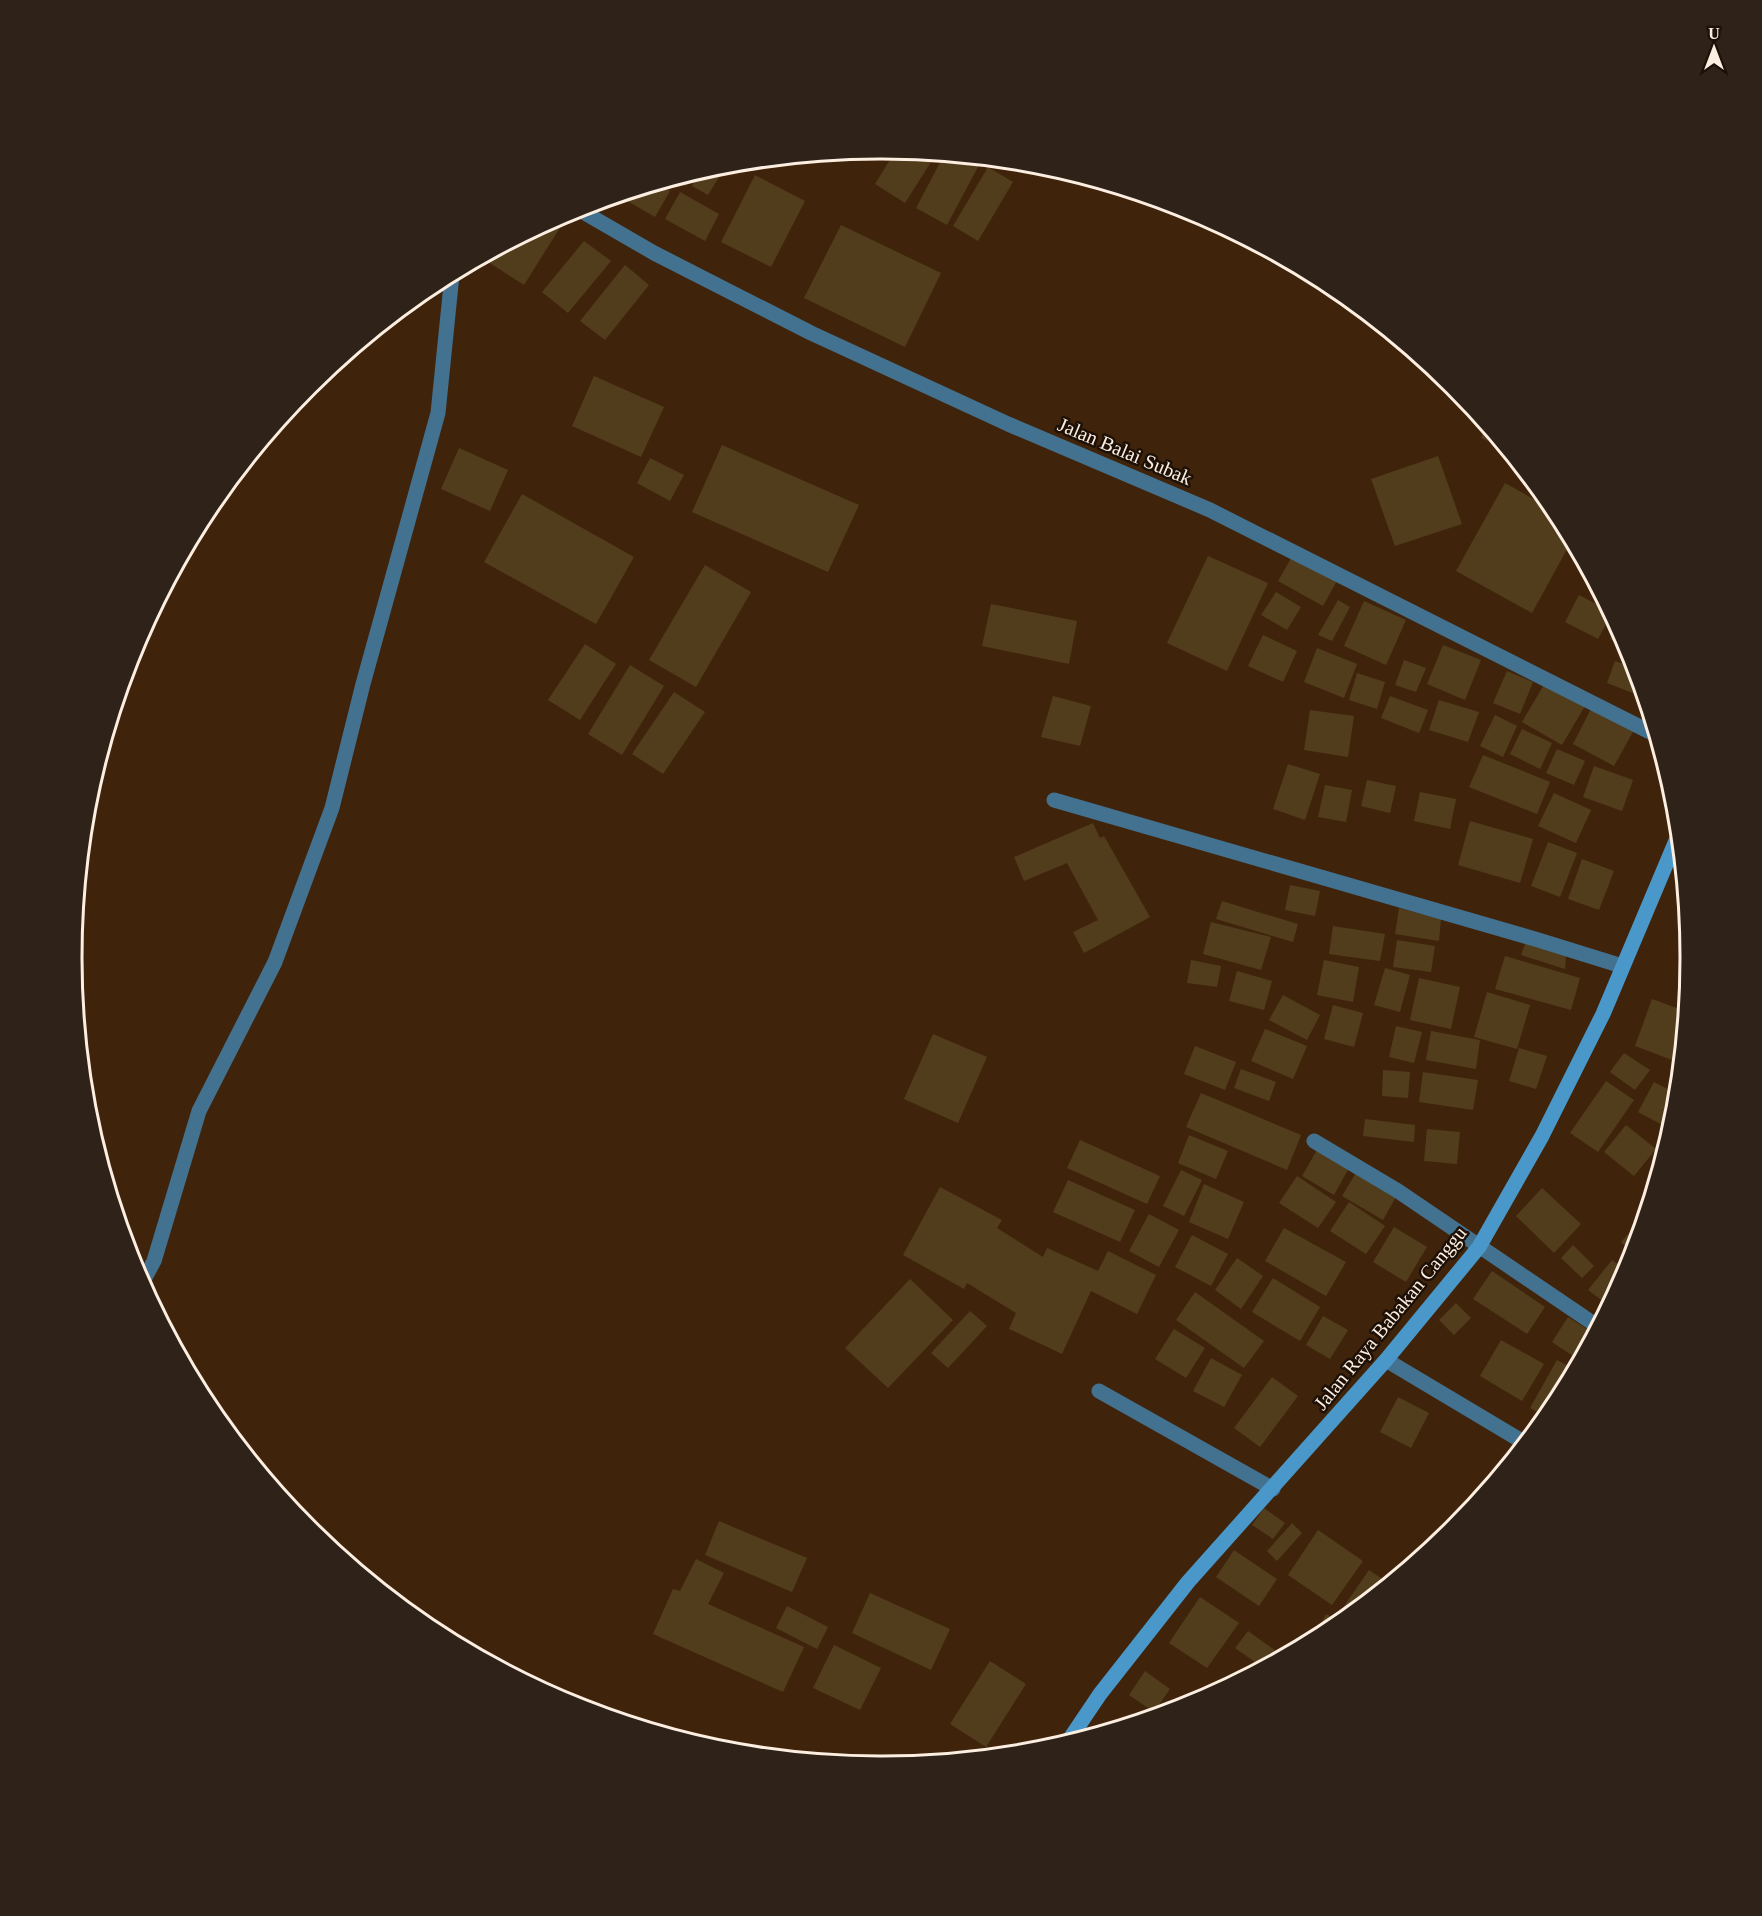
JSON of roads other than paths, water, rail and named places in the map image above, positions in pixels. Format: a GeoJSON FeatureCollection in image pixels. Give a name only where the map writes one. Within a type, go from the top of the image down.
{"type":"FeatureCollection","features":[{"type":"Feature","properties":{"kind":"street","name":"Jalan Balai Subak"},"geometry":{"type":"LineString","coordinates":[[588,215],[654,253],[811,333],[1008,424],[1210,510],[1646,730]]}},
{"type":"Feature","properties":{"kind":"street"},"geometry":{"type":"LineString","coordinates":[[147,1273],[153,1261],[199,1111],[275,962],[332,808],[363,684],[438,413],[451,285]]}},
{"type":"Feature","properties":{"kind":"street"},"geometry":{"type":"LineString","coordinates":[[1054,800],[1622,966]]}},
{"type":"Feature","properties":{"kind":"street","name":"Jalan Raya Babakan Canggu"},"geometry":{"type":"LineString","coordinates":[[1074,1732],[1100,1694],[1188,1582],[1386,1360],[1479,1247],[1542,1136],[1603,1014],[1672,849]]}},
{"type":"Feature","properties":{"kind":"street"},"geometry":{"type":"LineString","coordinates":[[1314,1141],[1398,1191],[1591,1322]]}},
{"type":"Feature","properties":{"kind":"street"},"geometry":{"type":"LineString","coordinates":[[1386,1360],[1518,1439]]}},
{"type":"Feature","properties":{"kind":"street"},"geometry":{"type":"LineString","coordinates":[[1099,1390],[1273,1489]]}}]}
